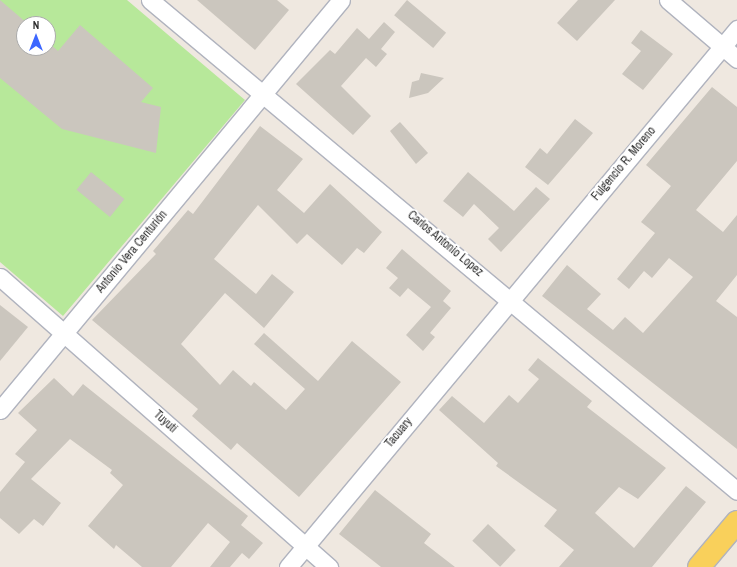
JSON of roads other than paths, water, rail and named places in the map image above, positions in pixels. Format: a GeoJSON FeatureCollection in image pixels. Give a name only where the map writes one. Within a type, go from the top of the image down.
{"type":"FeatureCollection","features":[{"type":"Feature","properties":{"kind":"main road"},"geometry":{"type":"LineString","coordinates":[[699,567],[737,522]]}},
{"type":"Feature","properties":{"kind":"street","name":"Carlos Antonio Lopez"},"geometry":{"type":"LineString","coordinates":[[150,0],[510,298],[737,491]]}},
{"type":"Feature","properties":{"kind":"street","name":"Antonio Vera Centurión"},"geometry":{"type":"LineString","coordinates":[[0,410],[341,0]]}},
{"type":"Feature","properties":{"kind":"street"},"geometry":{"type":"LineString","coordinates":[[668,0],[737,59]]}},
{"type":"Feature","properties":{"kind":"street","name":"Fulgencio R. Moreno"},"geometry":{"type":"LineString","coordinates":[[510,298],[737,29]]}},
{"type":"Feature","properties":{"kind":"street","name":"Tuyutí"},"geometry":{"type":"LineString","coordinates":[[0,277],[65,332],[329,567]]}},
{"type":"Feature","properties":{"kind":"street","name":"Tacuary"},"geometry":{"type":"LineString","coordinates":[[288,567],[510,298]]}}]}
